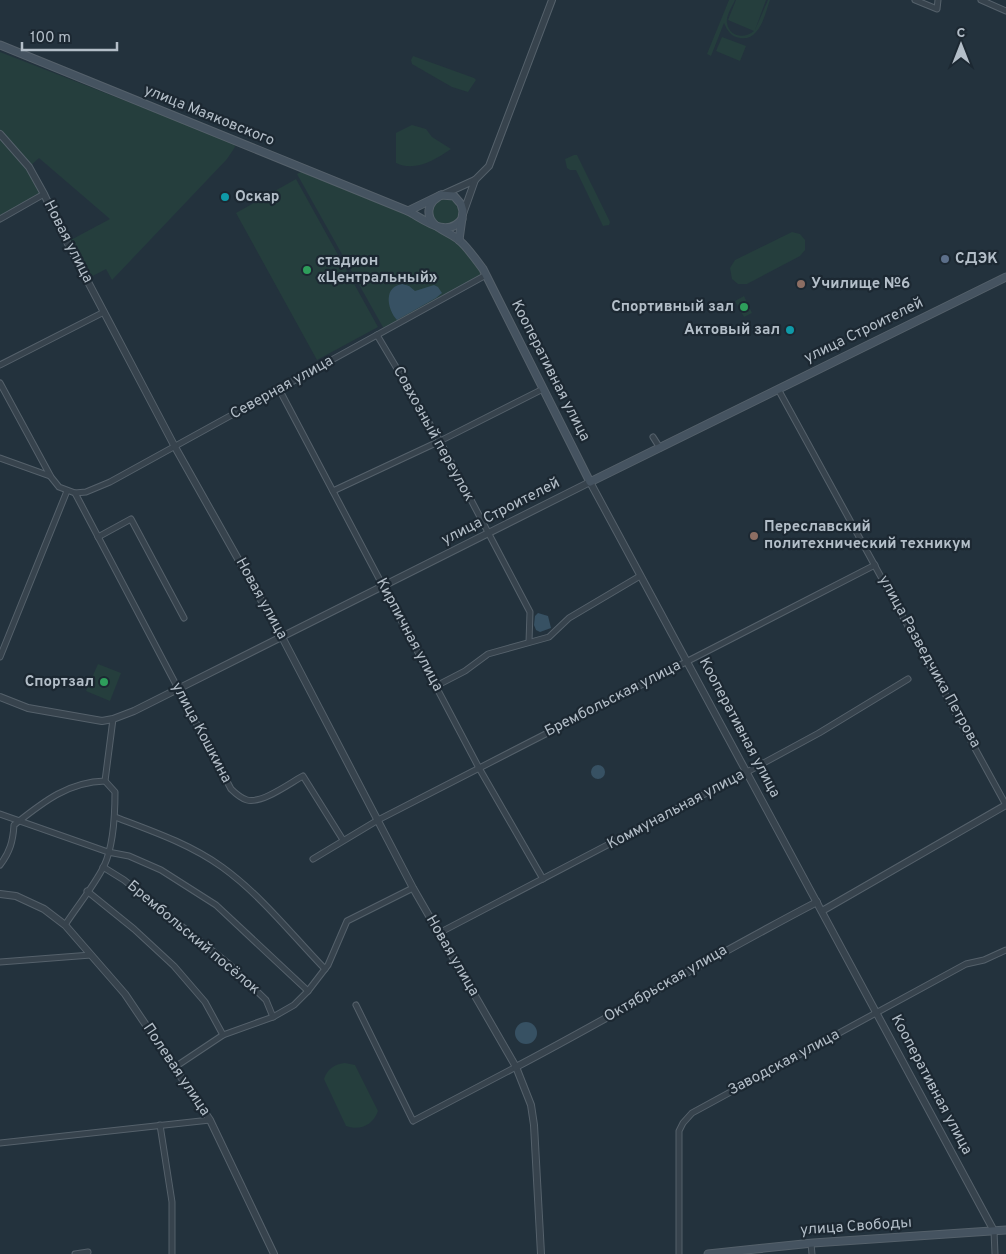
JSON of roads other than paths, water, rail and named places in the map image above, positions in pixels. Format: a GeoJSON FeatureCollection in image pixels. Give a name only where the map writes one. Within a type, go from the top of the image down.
{"type":"FeatureCollection","features":[{"type":"Feature","properties":{"kind":"main road","name":"улица Маяковского"},"geometry":{"type":"LineString","coordinates":[[0,45],[408,211],[460,240]]}},
{"type":"Feature","properties":{"kind":"main road"},"geometry":{"type":"LineString","coordinates":[[441,195],[430,205],[428,212],[430,219],[435,225],[442,229],[450,229],[458,225],[462,219]]}},
{"type":"Feature","properties":{"kind":"main road"},"geometry":{"type":"LineString","coordinates":[[408,211],[441,195],[447,195],[458,200],[463,211],[460,240]]}},
{"type":"Feature","properties":{"kind":"main road","name":"Кооперативная улица"},"geometry":{"type":"LineString","coordinates":[[460,240],[483,269],[590,482]]}},
{"type":"Feature","properties":{"kind":"main road","name":"улица Строителей"},"geometry":{"type":"LineString","coordinates":[[590,482],[1006,277]]}},
{"type":"Feature","properties":{"kind":"main road","name":"улица Свободы"},"geometry":{"type":"LineString","coordinates":[[708,1254],[811,1244],[1006,1230]]}},
{"type":"Feature","properties":{"kind":"street"},"geometry":{"type":"LineString","coordinates":[[441,195],[475,180],[489,166],[552,0]]}},
{"type":"Feature","properties":{"kind":"street"},"geometry":{"type":"LineString","coordinates":[[915,0],[937,9],[938,0]]}},
{"type":"Feature","properties":{"kind":"street"},"geometry":{"type":"LineString","coordinates":[[981,0],[1006,11]]}},
{"type":"Feature","properties":{"kind":"street","name":"Новая улица"},"geometry":{"type":"LineString","coordinates":[[0,134],[29,167],[44,194],[175,446],[282,637],[413,888],[516,1067],[530,1105],[534,1125],[541,1254]]}},
{"type":"Feature","properties":{"kind":"street"},"geometry":{"type":"LineString","coordinates":[[462,219],[475,180]]}},
{"type":"Feature","properties":{"kind":"street"},"geometry":{"type":"LineString","coordinates":[[0,219],[44,194]]}},
{"type":"Feature","properties":{"kind":"street","name":"Северная улица"},"geometry":{"type":"LineString","coordinates":[[75,493],[86,492],[110,482],[486,275]]}},
{"type":"Feature","properties":{"kind":"street"},"geometry":{"type":"LineString","coordinates":[[0,365],[104,312]]}},
{"type":"Feature","properties":{"kind":"street","name":"Совхозный переулок"},"geometry":{"type":"LineString","coordinates":[[377,335],[440,441],[530,612],[529,642]]}},
{"type":"Feature","properties":{"kind":"street"},"geometry":{"type":"LineString","coordinates":[[0,383],[51,477],[59,487],[75,493]]}},
{"type":"Feature","properties":{"kind":"street","name":"Кирпичная улица"},"geometry":{"type":"LineString","coordinates":[[279,389],[479,768],[543,879]]}},
{"type":"Feature","properties":{"kind":"street"},"geometry":{"type":"LineString","coordinates":[[333,491],[440,441],[543,389]]}},
{"type":"Feature","properties":{"kind":"street","name":"улица Разведчика Петрова"},"geometry":{"type":"LineString","coordinates":[[778,389],[1006,805]]}},
{"type":"Feature","properties":{"kind":"street"},"geometry":{"type":"LineString","coordinates":[[653,437],[660,448]]}},
{"type":"Feature","properties":{"kind":"street"},"geometry":{"type":"LineString","coordinates":[[0,458],[51,477]]}},
{"type":"Feature","properties":{"kind":"street","name":"улица Строителей"},"geometry":{"type":"LineString","coordinates":[[0,697],[28,708],[102,721],[113,719],[134,711],[590,482]]}},
{"type":"Feature","properties":{"kind":"street","name":"Кооперативная улица"},"geometry":{"type":"LineString","coordinates":[[590,482],[994,1231]]}},
{"type":"Feature","properties":{"kind":"street"},"geometry":{"type":"LineString","coordinates":[[0,657],[67,491]]}},
{"type":"Feature","properties":{"kind":"street","name":"улица Кошкина"},"geometry":{"type":"LineString","coordinates":[[75,493],[231,789],[238,796],[247,800],[259,800],[303,776],[343,840]]}},
{"type":"Feature","properties":{"kind":"street"},"geometry":{"type":"LineString","coordinates":[[98,537],[131,519],[184,618]]}},
{"type":"Feature","properties":{"kind":"street","name":"Брембольская улица"},"geometry":{"type":"LineString","coordinates":[[313,859],[378,820],[875,565]]}},
{"type":"Feature","properties":{"kind":"street"},"geometry":{"type":"LineString","coordinates":[[436,686],[465,671],[488,654],[549,637],[569,618],[640,576]]}},
{"type":"Feature","properties":{"kind":"street","name":"Коммунальная улица"},"geometry":{"type":"LineString","coordinates":[[439,933],[747,772],[908,679]]}},
{"type":"Feature","properties":{"kind":"street"},"geometry":{"type":"LineString","coordinates":[[105,781],[113,719]]}},
{"type":"Feature","properties":{"kind":"street"},"geometry":{"type":"LineString","coordinates":[[0,865],[8,854],[13,840],[14,825],[31,810],[65,790],[90,781],[105,781],[115,792],[115,817],[108,852],[103,867],[65,924]]}},
{"type":"Feature","properties":{"kind":"street"},"geometry":{"type":"LineString","coordinates":[[822,911],[1006,805]]}},
{"type":"Feature","properties":{"kind":"street","name":"Брембольский посёлок"},"geometry":{"type":"LineString","coordinates":[[0,814],[19,822],[56,832],[108,852],[129,856],[160,870],[216,905],[308,990]]}},
{"type":"Feature","properties":{"kind":"street"},"geometry":{"type":"LineString","coordinates":[[115,817],[158,833],[200,852],[221,866],[254,894],[325,969]]}},
{"type":"Feature","properties":{"kind":"street","name":"Брембольский посёлок"},"geometry":{"type":"LineString","coordinates":[[103,867],[124,880],[229,964],[266,1000],[273,1017]]}},
{"type":"Feature","properties":{"kind":"street"},"geometry":{"type":"LineString","coordinates":[[175,1067],[223,1035],[273,1017],[294,1005],[325,969],[347,922],[413,888]]}},
{"type":"Feature","properties":{"kind":"street","name":"Брембольский посёлок"},"geometry":{"type":"LineString","coordinates":[[87,891],[174,966],[206,1002],[223,1035]]}},
{"type":"Feature","properties":{"kind":"street","name":"Полевая улица"},"geometry":{"type":"LineString","coordinates":[[0,894],[16,896],[44,909],[65,924],[125,994],[210,1120],[274,1254]]}},
{"type":"Feature","properties":{"kind":"street","name":"Октябрьская улица"},"geometry":{"type":"LineString","coordinates":[[516,1067],[594,1026],[743,941],[817,902]]}},
{"type":"Feature","properties":{"kind":"street","name":"Заводская улица"},"geometry":{"type":"LineString","coordinates":[[679,1254],[679,1131],[683,1122],[692,1113],[966,964],[984,960],[1006,950]]}},
{"type":"Feature","properties":{"kind":"street"},"geometry":{"type":"LineString","coordinates":[[0,962],[91,955]]}},
{"type":"Feature","properties":{"kind":"street"},"geometry":{"type":"LineString","coordinates":[[356,1005],[413,1121],[516,1067]]}},
{"type":"Feature","properties":{"kind":"street"},"geometry":{"type":"LineString","coordinates":[[0,1143],[210,1120]]}},
{"type":"Feature","properties":{"kind":"street"},"geometry":{"type":"LineString","coordinates":[[160,1125],[172,1202],[172,1254]]}},
{"type":"Feature","properties":{"kind":"street"},"geometry":{"type":"LineString","coordinates":[[994,1231],[995,1254]]}},
{"type":"Feature","properties":{"kind":"street"},"geometry":{"type":"LineString","coordinates":[[811,1244],[812,1254]]}},
{"type":"Feature","properties":{"kind":"street"},"geometry":{"type":"LineString","coordinates":[[75,1254],[88,1252]]}},
{"type":"Feature","properties":{"kind":"water"},"geometry":{"type":"Polygon","coordinates":[[[403,284],[415,291],[434,285],[442,293],[397,320],[389,304],[390,293],[392,289],[403,284]]]}},
{"type":"Feature","properties":{"kind":"water"},"geometry":{"type":"Polygon","coordinates":[[[538,613],[548,616],[551,628],[540,632],[536,630],[534,625],[535,616],[538,613]]]}},
{"type":"Feature","properties":{"kind":"water"},"geometry":{"type":"Polygon","coordinates":[[[595,765],[601,765],[605,772],[601,779],[595,779],[591,775],[591,769],[595,765]]]}},
{"type":"Feature","properties":{"kind":"water"},"geometry":{"type":"Polygon","coordinates":[[[522,1022],[530,1022],[537,1029],[537,1037],[530,1044],[522,1044],[515,1037],[515,1029],[522,1022]]]}},
{"type":"Feature","properties":{"kind":"place","name":"Оскар"},"geometry":{"type":"Point","coordinates":[225,197]}},
{"type":"Feature","properties":{"kind":"place","name":"СДЭК"},"geometry":{"type":"Point","coordinates":[945,259]}},
{"type":"Feature","properties":{"kind":"place","name":"стадион «Центральный»"},"geometry":{"type":"Point","coordinates":[307,270]}},
{"type":"Feature","properties":{"kind":"place","name":"Училище №6"},"geometry":{"type":"Point","coordinates":[801,284]}},
{"type":"Feature","properties":{"kind":"place","name":"Спортивный зал"},"geometry":{"type":"Point","coordinates":[744,307]}},
{"type":"Feature","properties":{"kind":"place","name":"Актовый зал"},"geometry":{"type":"Point","coordinates":[790,330]}},
{"type":"Feature","properties":{"kind":"place","name":"Переславский политехнический техникум"},"geometry":{"type":"Point","coordinates":[754,536]}},
{"type":"Feature","properties":{"kind":"place","name":"Спортзал"},"geometry":{"type":"Point","coordinates":[104,682]}}]}
